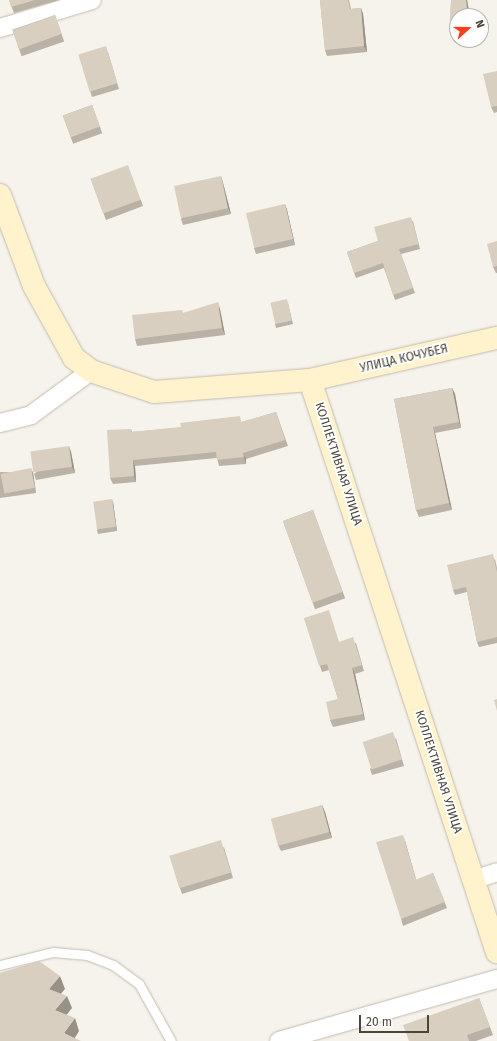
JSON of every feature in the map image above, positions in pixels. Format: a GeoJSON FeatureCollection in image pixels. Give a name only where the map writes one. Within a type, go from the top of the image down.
{"type":"FeatureCollection","features":[{"type":"Feature","properties":{"kind":"street"},"geometry":{"type":"LineString","coordinates":[[0,28],[92,0]]}},
{"type":"Feature","properties":{"kind":"street"},"geometry":{"type":"LineString","coordinates":[[0,195],[34,286],[74,358],[91,371],[154,392],[310,380]]}},
{"type":"Feature","properties":{"kind":"street","name":"УЛИЦА КОЧУБЕЯ"},"geometry":{"type":"LineString","coordinates":[[310,380],[497,338]]}},
{"type":"Feature","properties":{"kind":"street"},"geometry":{"type":"LineString","coordinates":[[0,423],[31,415],[91,371]]}},
{"type":"Feature","properties":{"kind":"street","name":"КОЛЛЕКТИВНАЯ УЛИЦА"},"geometry":{"type":"LineString","coordinates":[[310,380],[497,952]]}},
{"type":"Feature","properties":{"kind":"street"},"geometry":{"type":"LineString","coordinates":[[473,880],[497,872]]}},
{"type":"Feature","properties":{"kind":"street"},"geometry":{"type":"LineString","coordinates":[[279,1041],[497,979]]}},
{"type":"Feature","properties":{"kind":"lane"},"geometry":{"type":"LineString","coordinates":[[0,965],[53,952],[87,955],[112,965],[139,984],[171,1041]]}},
{"type":"Feature","properties":{"kind":"building"},"geometry":{"type":"Polygon","coordinates":[[[9,0],[35,0],[11,7],[9,0]]]}},
{"type":"Feature","properties":{"kind":"building"},"geometry":{"type":"Polygon","coordinates":[[[320,0],[348,0],[350,9],[361,8],[364,46],[325,50],[320,0]]]}},
{"type":"Feature","properties":{"kind":"building"},"geometry":{"type":"Polygon","coordinates":[[[451,0],[466,0],[467,8],[451,8],[451,0]]]}},
{"type":"Feature","properties":{"kind":"building"},"geometry":{"type":"Polygon","coordinates":[[[55,15],[62,34],[20,49],[13,30],[55,15]]]}},
{"type":"Feature","properties":{"kind":"building"},"geometry":{"type":"Polygon","coordinates":[[[106,46],[117,83],[90,92],[78,54],[106,46]]]}},
{"type":"Feature","properties":{"kind":"building"},"geometry":{"type":"Polygon","coordinates":[[[497,71],[497,106],[491,107],[483,74],[497,71]]]}},
{"type":"Feature","properties":{"kind":"building"},"geometry":{"type":"Polygon","coordinates":[[[92,105],[100,127],[71,137],[63,116],[92,105]]]}},
{"type":"Feature","properties":{"kind":"building"},"geometry":{"type":"Polygon","coordinates":[[[128,165],[141,200],[103,213],[90,179],[128,165]]]}},
{"type":"Feature","properties":{"kind":"building"},"geometry":{"type":"Polygon","coordinates":[[[221,176],[228,208],[181,218],[174,186],[221,176]]]}},
{"type":"Feature","properties":{"kind":"building"},"geometry":{"type":"Polygon","coordinates":[[[285,204],[293,239],[254,248],[246,213],[285,204]]]}},
{"type":"Feature","properties":{"kind":"building"},"geometry":{"type":"Polygon","coordinates":[[[411,217],[419,244],[399,249],[413,288],[393,295],[383,263],[354,273],[347,252],[378,241],[374,227],[411,217]]]}},
{"type":"Feature","properties":{"kind":"building"},"geometry":{"type":"Polygon","coordinates":[[[497,241],[497,266],[493,267],[487,244],[497,241]]]}},
{"type":"Feature","properties":{"kind":"building"},"geometry":{"type":"Polygon","coordinates":[[[287,299],[292,320],[275,324],[270,303],[287,299]]]}},
{"type":"Feature","properties":{"kind":"building"},"geometry":{"type":"Polygon","coordinates":[[[218,302],[222,328],[135,339],[132,315],[182,310],[183,313],[218,302]]]}},
{"type":"Feature","properties":{"kind":"building"},"geometry":{"type":"Polygon","coordinates":[[[452,388],[459,422],[433,427],[449,503],[416,510],[394,399],[452,388]]]}},
{"type":"Feature","properties":{"kind":"building"},"geometry":{"type":"Polygon","coordinates":[[[276,412],[285,440],[243,453],[244,457],[217,460],[216,452],[133,460],[134,476],[110,478],[107,430],[131,429],[131,432],[181,427],[180,423],[240,416],[241,422],[276,412]]]}},
{"type":"Feature","properties":{"kind":"building"},"geometry":{"type":"Polygon","coordinates":[[[69,446],[72,467],[33,472],[30,451],[69,446]]]}},
{"type":"Feature","properties":{"kind":"building"},"geometry":{"type":"Polygon","coordinates":[[[31,468],[35,488],[4,494],[1,474],[31,468]]]}},
{"type":"Feature","properties":{"kind":"building"},"geometry":{"type":"Polygon","coordinates":[[[112,499],[116,527],[97,529],[93,502],[112,499]]]}},
{"type":"Feature","properties":{"kind":"building"},"geometry":{"type":"Polygon","coordinates":[[[313,510],[343,592],[313,603],[283,521],[313,510]]]}},
{"type":"Feature","properties":{"kind":"building"},"geometry":{"type":"Polygon","coordinates":[[[493,554],[497,572],[497,637],[477,642],[466,587],[453,590],[447,565],[493,554]]]}},
{"type":"Feature","properties":{"kind":"building"},"geometry":{"type":"Polygon","coordinates":[[[329,610],[339,642],[353,637],[362,665],[352,668],[363,714],[330,720],[326,702],[338,699],[327,664],[319,666],[304,618],[329,610]]]}},
{"type":"Feature","properties":{"kind":"building"},"geometry":{"type":"Polygon","coordinates":[[[497,699],[497,711],[494,700],[497,699]]]}},
{"type":"Feature","properties":{"kind":"building"},"geometry":{"type":"Polygon","coordinates":[[[393,732],[402,760],[372,769],[363,742],[393,732]]]}},
{"type":"Feature","properties":{"kind":"building"},"geometry":{"type":"Polygon","coordinates":[[[322,805],[329,832],[278,846],[271,819],[322,805]]]}},
{"type":"Feature","properties":{"kind":"building"},"geometry":{"type":"Polygon","coordinates":[[[403,835],[416,880],[433,873],[445,902],[401,919],[376,842],[403,835]]]}},
{"type":"Feature","properties":{"kind":"building"},"geometry":{"type":"Polygon","coordinates":[[[221,840],[231,873],[179,888],[169,856],[221,840]]]}},
{"type":"Feature","properties":{"kind":"building"},"geometry":{"type":"Polygon","coordinates":[[[39,961],[60,976],[49,989],[67,996],[55,1010],[75,1018],[64,1033],[81,1041],[0,1041],[0,973],[39,961]]]}},
{"type":"Feature","properties":{"kind":"building"},"geometry":{"type":"Polygon","coordinates":[[[479,998],[490,1027],[467,1035],[469,1041],[409,1041],[403,1025],[479,998]]]}}]}
